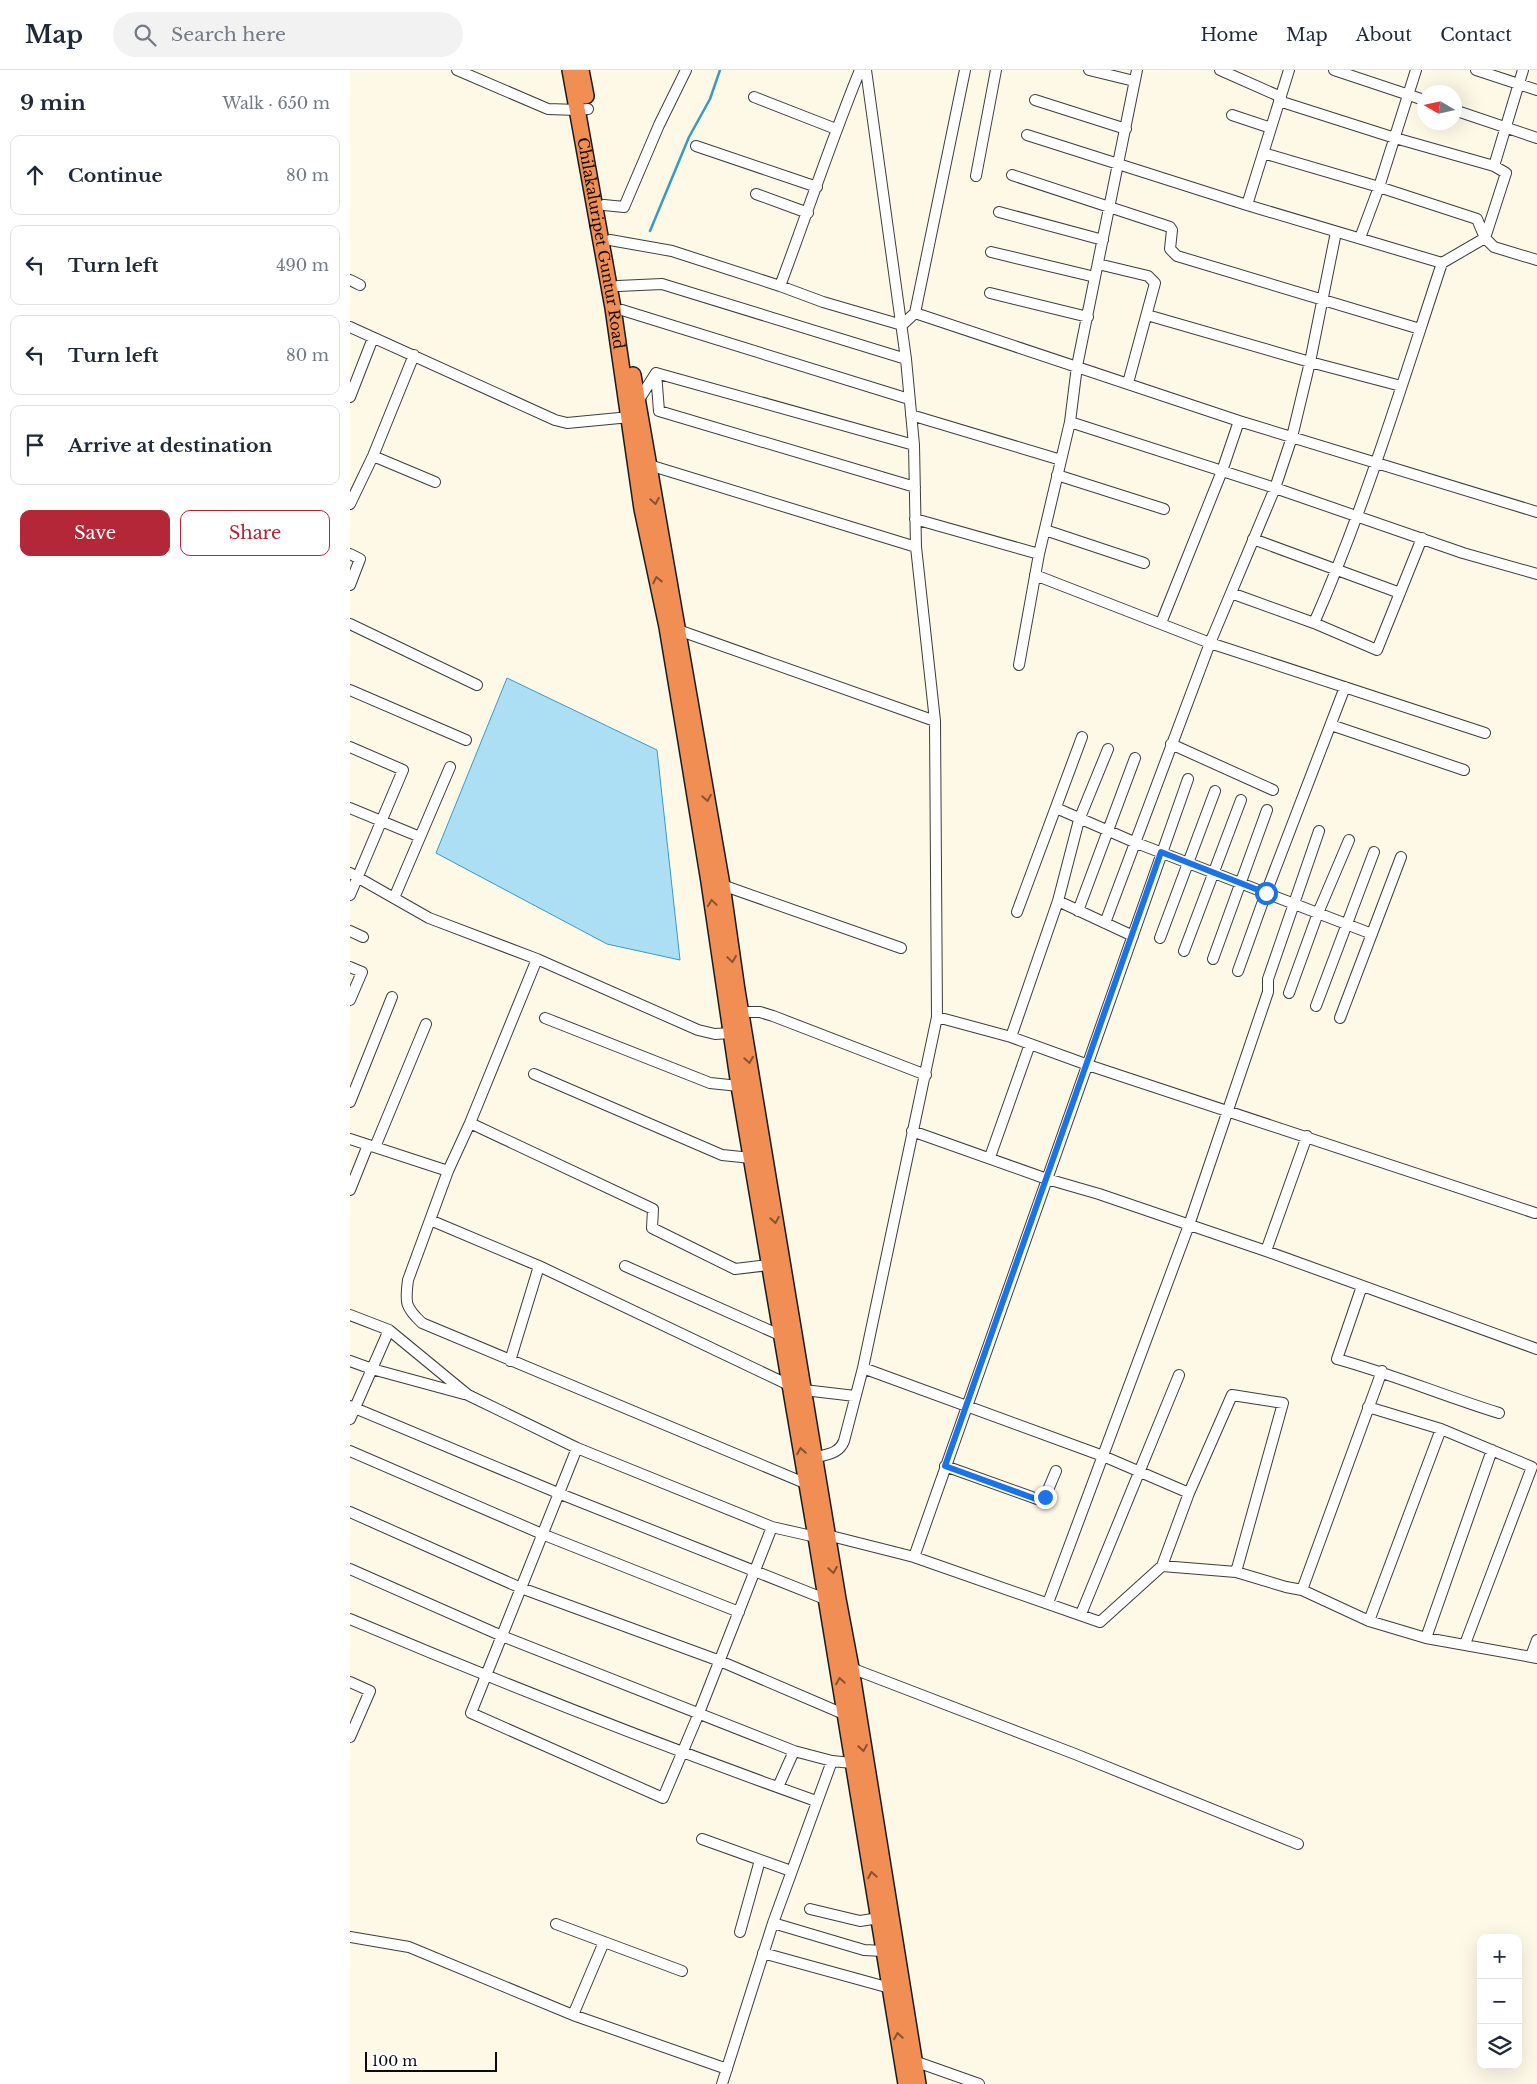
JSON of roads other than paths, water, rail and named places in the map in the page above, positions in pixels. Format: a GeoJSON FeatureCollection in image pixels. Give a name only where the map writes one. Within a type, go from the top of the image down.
{"type":"FeatureCollection","features":[{"type":"Feature","properties":{"kind":"highway","name":"Chilakaluripet Guntur Road"},"geometry":{"type":"LineString","coordinates":[[570,70],[583,110],[604,205],[722,885],[797,1388]]}},
{"type":"Feature","properties":{"kind":"highway","name":"Chilakaluripet Guntur Road"},"geometry":{"type":"LineString","coordinates":[[581,70],[583,110],[630,417],[642,509],[667,627],[709,882],[730,1033],[769,1265],[782,1336],[797,1388]]}},
{"type":"Feature","properties":{"kind":"highway"},"geometry":{"type":"LineString","coordinates":[[797,1388],[814,1458],[822,1536],[825,1599],[846,1715],[852,1763],[906,2084]]}},
{"type":"Feature","properties":{"kind":"highway"},"geometry":{"type":"LineString","coordinates":[[797,1388],[807,1484],[822,1536],[851,1668],[918,2084]]}},
{"type":"Feature","properties":{"kind":"street"},"geometry":{"type":"LineString","coordinates":[[457,70],[548,108],[583,110]]}},
{"type":"Feature","properties":{"kind":"street"},"geometry":{"type":"LineString","coordinates":[[604,205],[624,206],[659,125],[686,70]]}},
{"type":"Feature","properties":{"kind":"street"},"geometry":{"type":"LineString","coordinates":[[780,286],[808,213],[836,128],[860,70]]}},
{"type":"Feature","properties":{"kind":"street"},"geometry":{"type":"LineString","coordinates":[[814,1458],[836,1452],[842,1447],[863,1368],[937,1017],[935,721],[916,547],[914,445],[906,358],[866,70]]}},
{"type":"Feature","properties":{"kind":"street"},"geometry":{"type":"LineString","coordinates":[[902,325],[915,313],[965,70]]}},
{"type":"Feature","properties":{"kind":"street"},"geometry":{"type":"LineString","coordinates":[[976,176],[996,70]]}},
{"type":"Feature","properties":{"kind":"street"},"geometry":{"type":"LineString","coordinates":[[1089,70],[1134,81]]}},
{"type":"Feature","properties":{"kind":"street"},"geometry":{"type":"LineString","coordinates":[[1019,665],[1039,554],[1070,422],[1077,366],[1137,70]]}},
{"type":"Feature","properties":{"kind":"street"},"geometry":{"type":"LineString","coordinates":[[1220,70],[1280,99],[1395,138],[1494,166],[1506,173],[1485,238],[1442,263],[1376,461],[1337,570],[1314,623]]}},
{"type":"Feature","properties":{"kind":"street"},"geometry":{"type":"LineString","coordinates":[[1247,205],[1289,70]]}},
{"type":"Feature","properties":{"kind":"street"},"geometry":{"type":"LineString","coordinates":[[1334,70],[1417,98]]}},
{"type":"Feature","properties":{"kind":"street"},"geometry":{"type":"LineString","coordinates":[[1360,238],[1379,187],[1416,70]]}},
{"type":"Feature","properties":{"kind":"street"},"geometry":{"type":"LineString","coordinates":[[1476,70],[1537,90]]}},
{"type":"Feature","properties":{"kind":"street"},"geometry":{"type":"LineString","coordinates":[[1494,166],[1523,70]]}},
{"type":"Feature","properties":{"kind":"street"},"geometry":{"type":"LineString","coordinates":[[754,97],[836,128]]}},
{"type":"Feature","properties":{"kind":"street"},"geometry":{"type":"LineString","coordinates":[[1035,100],[1126,128]]}},
{"type":"Feature","properties":{"kind":"street"},"geometry":{"type":"LineString","coordinates":[[1462,113],[1537,138]]}},
{"type":"Feature","properties":{"kind":"street"},"geometry":{"type":"LineString","coordinates":[[1232,115],[1271,128]]}},
{"type":"Feature","properties":{"kind":"street"},"geometry":{"type":"LineString","coordinates":[[1027,135],[1247,205],[1442,263]]}},
{"type":"Feature","properties":{"kind":"street"},"geometry":{"type":"LineString","coordinates":[[696,146],[817,187]]}},
{"type":"Feature","properties":{"kind":"street"},"geometry":{"type":"LineString","coordinates":[[1263,153],[1379,187],[1478,219],[1485,238],[1494,247],[1537,260]]}},
{"type":"Feature","properties":{"kind":"street"},"geometry":{"type":"LineString","coordinates":[[1012,175],[1170,227],[1172,230],[1170,249],[1176,256],[1420,329]]}},
{"type":"Feature","properties":{"kind":"street"},"geometry":{"type":"LineString","coordinates":[[756,194],[808,213]]}},
{"type":"Feature","properties":{"kind":"street"},"geometry":{"type":"LineString","coordinates":[[999,212],[1103,240]]}},
{"type":"Feature","properties":{"kind":"street"},"geometry":{"type":"LineString","coordinates":[[1105,923],[1210,643],[1275,488],[1292,437],[1310,362],[1324,300],[1336,232]]}},
{"type":"Feature","properties":{"kind":"street"},"geometry":{"type":"LineString","coordinates":[[610,240],[672,251],[823,302],[902,325]]}},
{"type":"Feature","properties":{"kind":"street"},"geometry":{"type":"LineString","coordinates":[[992,252],[1095,277]]}},
{"type":"Feature","properties":{"kind":"street"},"geometry":{"type":"LineString","coordinates":[[1098,264],[1153,279],[1155,288],[1128,383]]}},
{"type":"Feature","properties":{"kind":"street"},"geometry":{"type":"LineString","coordinates":[[618,286],[662,284],[906,358]]}},
{"type":"Feature","properties":{"kind":"street"},"geometry":{"type":"LineString","coordinates":[[990,293],[1088,317]]}},
{"type":"Feature","properties":{"kind":"street"},"geometry":{"type":"LineString","coordinates":[[622,310],[909,399]]}},
{"type":"Feature","properties":{"kind":"street"},"geometry":{"type":"LineString","coordinates":[[915,313],[972,334],[1077,366],[1292,437],[1376,461],[1537,512]]}},
{"type":"Feature","properties":{"kind":"street"},"geometry":{"type":"LineString","coordinates":[[1147,315],[1401,386]]}},
{"type":"Feature","properties":{"kind":"street"},"geometry":{"type":"LineString","coordinates":[[350,327],[555,420],[567,423],[630,417]]}},
{"type":"Feature","properties":{"kind":"street"},"geometry":{"type":"LineString","coordinates":[[350,396],[352,384],[373,338]]}},
{"type":"Feature","properties":{"kind":"street"},"geometry":{"type":"LineString","coordinates":[[350,504],[373,456],[414,355]]}},
{"type":"Feature","properties":{"kind":"street"},"geometry":{"type":"LineString","coordinates":[[638,401],[656,373]]}},
{"type":"Feature","properties":{"kind":"street"},"geometry":{"type":"LineString","coordinates":[[656,373],[914,445]]}},
{"type":"Feature","properties":{"kind":"street"},"geometry":{"type":"LineString","coordinates":[[656,373],[659,412],[915,487]]}},
{"type":"Feature","properties":{"kind":"street"},"geometry":{"type":"LineString","coordinates":[[910,415],[1061,460]]}},
{"type":"Feature","properties":{"kind":"street"},"geometry":{"type":"LineString","coordinates":[[1161,623],[1222,471],[1239,420]]}},
{"type":"Feature","properties":{"kind":"street"},"geometry":{"type":"LineString","coordinates":[[1070,422],[1275,488],[1463,553],[1537,574]]}},
{"type":"Feature","properties":{"kind":"street"},"geometry":{"type":"LineString","coordinates":[[373,456],[435,482]]}},
{"type":"Feature","properties":{"kind":"street"},"geometry":{"type":"LineString","coordinates":[[649,465],[916,547]]}},
{"type":"Feature","properties":{"kind":"street"},"geometry":{"type":"LineString","coordinates":[[1057,475],[1164,509]]}},
{"type":"Feature","properties":{"kind":"street"},"geometry":{"type":"LineString","coordinates":[[914,519],[1039,554]]}},
{"type":"Feature","properties":{"kind":"street"},"geometry":{"type":"LineString","coordinates":[[1045,530],[1144,563]]}},
{"type":"Feature","properties":{"kind":"street"},"geometry":{"type":"LineString","coordinates":[[1231,592],[1314,623],[1377,650],[1422,538]]}},
{"type":"Feature","properties":{"kind":"street"},"geometry":{"type":"LineString","coordinates":[[1254,539],[1400,593]]}},
{"type":"Feature","properties":{"kind":"street"},"geometry":{"type":"LineString","coordinates":[[350,554],[360,559],[350,585]]}},
{"type":"Feature","properties":{"kind":"street"},"geometry":{"type":"LineString","coordinates":[[1035,575],[1210,643],[1484,734]]}},
{"type":"Feature","properties":{"kind":"street"},"geometry":{"type":"LineString","coordinates":[[350,624],[477,686]]}},
{"type":"Feature","properties":{"kind":"street"},"geometry":{"type":"LineString","coordinates":[[678,630],[935,721]]}},
{"type":"Feature","properties":{"kind":"street"},"geometry":{"type":"LineString","coordinates":[[1238,971],[1345,687]]}},
{"type":"Feature","properties":{"kind":"street"},"geometry":{"type":"LineString","coordinates":[[350,690],[466,740]]}},
{"type":"Feature","properties":{"kind":"street"},"geometry":{"type":"LineString","coordinates":[[1330,725],[1464,770]]}},
{"type":"Feature","properties":{"kind":"street"},"geometry":{"type":"LineString","coordinates":[[1017,912],[1082,737]]}},
{"type":"Feature","properties":{"kind":"street"},"geometry":{"type":"LineString","coordinates":[[1171,744],[1273,790]]}},
{"type":"Feature","properties":{"kind":"street"},"geometry":{"type":"LineString","coordinates":[[350,747],[403,770],[381,821],[354,875],[350,895]]}},
{"type":"Feature","properties":{"kind":"street"},"geometry":{"type":"LineString","coordinates":[[1011,1037],[1058,901],[1079,820],[1108,749]]}},
{"type":"Feature","properties":{"kind":"street"},"geometry":{"type":"LineString","coordinates":[[1078,910],[1135,758]]}},
{"type":"Feature","properties":{"kind":"street"},"geometry":{"type":"LineString","coordinates":[[394,898],[450,767]]}},
{"type":"Feature","properties":{"kind":"street"},"geometry":{"type":"LineString","coordinates":[[914,1556],[1188,780]]}},
{"type":"Feature","properties":{"kind":"street"},"geometry":{"type":"LineString","coordinates":[[1160,938],[1215,791]]}},
{"type":"Feature","properties":{"kind":"street"},"geometry":{"type":"LineString","coordinates":[[1184,951],[1241,800]]}},
{"type":"Feature","properties":{"kind":"street"},"geometry":{"type":"LineString","coordinates":[[350,808],[420,837]]}},
{"type":"Feature","properties":{"kind":"street"},"geometry":{"type":"LineString","coordinates":[[1056,808],[1079,820],[1134,842],[1372,934]]}},
{"type":"Feature","properties":{"kind":"street"},"geometry":{"type":"LineString","coordinates":[[1213,959],[1267,810]]}},
{"type":"Feature","properties":{"kind":"street"},"geometry":{"type":"LineString","coordinates":[[1048,1603],[1189,1225],[1226,1111],[1268,992],[1268,979],[1293,903],[1319,831]]}},
{"type":"Feature","properties":{"kind":"street"},"geometry":{"type":"LineString","coordinates":[[1289,994],[1318,913],[1349,840]]}},
{"type":"Feature","properties":{"kind":"street"},"geometry":{"type":"LineString","coordinates":[[1316,1006],[1374,852]]}},
{"type":"Feature","properties":{"kind":"street"},"geometry":{"type":"LineString","coordinates":[[1340,1018],[1401,858]]}},
{"type":"Feature","properties":{"kind":"street"},"geometry":{"type":"LineString","coordinates":[[354,875],[430,918],[537,958],[698,1030],[715,1034],[730,1033]]}},
{"type":"Feature","properties":{"kind":"street"},"geometry":{"type":"LineString","coordinates":[[722,885],[901,948]]}},
{"type":"Feature","properties":{"kind":"street"},"geometry":{"type":"LineString","coordinates":[[1058,901],[1133,936]]}},
{"type":"Feature","properties":{"kind":"street"},"geometry":{"type":"LineString","coordinates":[[350,931],[363,937]]}},
{"type":"Feature","properties":{"kind":"street"},"geometry":{"type":"LineString","coordinates":[[537,958],[470,1123],[448,1171],[408,1280],[406,1298],[410,1312],[422,1323],[807,1484]]}},
{"type":"Feature","properties":{"kind":"street"},"geometry":{"type":"LineString","coordinates":[[350,967],[362,972],[350,1000]]}},
{"type":"Feature","properties":{"kind":"street"},"geometry":{"type":"LineString","coordinates":[[350,1102],[392,997]]}},
{"type":"Feature","properties":{"kind":"street"},"geometry":{"type":"LineString","coordinates":[[741,1012],[760,1012],[773,1016],[926,1075]]}},
{"type":"Feature","properties":{"kind":"street"},"geometry":{"type":"LineString","coordinates":[[937,1017],[1011,1037],[1088,1065],[1535,1213]]}},
{"type":"Feature","properties":{"kind":"street"},"geometry":{"type":"LineString","coordinates":[[545,1018],[710,1083],[739,1086]]}},
{"type":"Feature","properties":{"kind":"street"},"geometry":{"type":"LineString","coordinates":[[350,1190],[426,1024]]}},
{"type":"Feature","properties":{"kind":"street"},"geometry":{"type":"LineString","coordinates":[[990,1157],[1030,1044]]}},
{"type":"Feature","properties":{"kind":"street"},"geometry":{"type":"LineString","coordinates":[[534,1074],[722,1155],[751,1158]]}},
{"type":"Feature","properties":{"kind":"street"},"geometry":{"type":"LineString","coordinates":[[470,1123],[653,1210],[652,1228],[735,1269],[769,1265]]}},
{"type":"Feature","properties":{"kind":"street"},"geometry":{"type":"LineString","coordinates":[[912,1131],[990,1157],[1047,1179],[1099,1194],[1266,1251],[1537,1349]]}},
{"type":"Feature","properties":{"kind":"street"},"geometry":{"type":"LineString","coordinates":[[1266,1251],[1307,1136]]}},
{"type":"Feature","properties":{"kind":"street"},"geometry":{"type":"LineString","coordinates":[[350,1139],[448,1171]]}},
{"type":"Feature","properties":{"kind":"street"},"geometry":{"type":"LineString","coordinates":[[430,1220],[539,1266],[797,1388],[855,1396]]}},
{"type":"Feature","properties":{"kind":"street"},"geometry":{"type":"LineString","coordinates":[[510,1361],[539,1266]]}},
{"type":"Feature","properties":{"kind":"street"},"geometry":{"type":"LineString","coordinates":[[625,1266],[782,1336]]}},
{"type":"Feature","properties":{"kind":"street"},"geometry":{"type":"LineString","coordinates":[[1362,1286],[1337,1359],[1382,1371],[1456,1400],[1498,1413]]}},
{"type":"Feature","properties":{"kind":"street"},"geometry":{"type":"LineString","coordinates":[[350,1315],[389,1330],[468,1395]]}},
{"type":"Feature","properties":{"kind":"street"},"geometry":{"type":"LineString","coordinates":[[350,1419],[353,1407],[389,1330]]}},
{"type":"Feature","properties":{"kind":"street"},"geometry":{"type":"LineString","coordinates":[[350,1361],[372,1369],[468,1395],[576,1448],[772,1527],[914,1556],[1100,1622],[1162,1566],[1189,1493],[1232,1395],[1283,1403],[1236,1572]]}},
{"type":"Feature","properties":{"kind":"street"},"geometry":{"type":"LineString","coordinates":[[863,1368],[1103,1456],[1189,1493]]}},
{"type":"Feature","properties":{"kind":"street"},"geometry":{"type":"LineString","coordinates":[[1302,1590],[1382,1371]]}},
{"type":"Feature","properties":{"kind":"street"},"geometry":{"type":"LineString","coordinates":[[1081,1614],[1179,1375]]}},
{"type":"Feature","properties":{"kind":"street"},"geometry":{"type":"LineString","coordinates":[[1368,1406],[1441,1429],[1532,1467],[1464,1644]]}},
{"type":"Feature","properties":{"kind":"street"},"geometry":{"type":"LineString","coordinates":[[353,1407],[558,1493],[825,1599]]}},
{"type":"Feature","properties":{"kind":"street"},"geometry":{"type":"LineString","coordinates":[[1370,1621],[1441,1429]]}},
{"type":"Feature","properties":{"kind":"street"},"geometry":{"type":"LineString","coordinates":[[576,1448],[471,1713],[663,1798],[720,1661],[772,1527]]}},
{"type":"Feature","properties":{"kind":"street"},"geometry":{"type":"LineString","coordinates":[[1426,1638],[1492,1450]]}},
{"type":"Feature","properties":{"kind":"street"},"geometry":{"type":"LineString","coordinates":[[350,1451],[542,1534],[739,1612]]}},
{"type":"Feature","properties":{"kind":"street"},"geometry":{"type":"LineString","coordinates":[[945,1466],[1040,1500],[1045,1497],[1056,1471]]}},
{"type":"Feature","properties":{"kind":"street"},"geometry":{"type":"LineString","coordinates":[[350,1512],[520,1588],[720,1661],[846,1715]]}},
{"type":"Feature","properties":{"kind":"street"},"geometry":{"type":"LineString","coordinates":[[1162,1566],[1236,1572],[1286,1588],[1302,1590],[1370,1621],[1426,1638],[1534,1657],[1537,1640]]}},
{"type":"Feature","properties":{"kind":"street"},"geometry":{"type":"LineString","coordinates":[[350,1568],[502,1636],[794,1751],[832,1761],[852,1763]]}},
{"type":"Feature","properties":{"kind":"street"},"geometry":{"type":"LineString","coordinates":[[350,1619],[486,1676],[682,1753],[816,1801]]}},
{"type":"Feature","properties":{"kind":"street"},"geometry":{"type":"LineString","coordinates":[[851,1668],[1075,1754],[1298,1844]]}},
{"type":"Feature","properties":{"kind":"street"},"geometry":{"type":"LineString","coordinates":[[350,1682],[370,1691],[350,1736]]}},
{"type":"Feature","properties":{"kind":"street"},"geometry":{"type":"LineString","coordinates":[[778,1787],[794,1751]]}},
{"type":"Feature","properties":{"kind":"street"},"geometry":{"type":"LineString","coordinates":[[722,2084],[773,1922],[832,1761]]}},
{"type":"Feature","properties":{"kind":"street"},"geometry":{"type":"LineString","coordinates":[[702,1839],[791,1871]]}},
{"type":"Feature","properties":{"kind":"street"},"geometry":{"type":"LineString","coordinates":[[740,1932],[760,1860]]}},
{"type":"Feature","properties":{"kind":"street"},"geometry":{"type":"LineString","coordinates":[[810,1909],[860,1921],[879,1918]]}},
{"type":"Feature","properties":{"kind":"street"},"geometry":{"type":"LineString","coordinates":[[773,1922],[864,1950],[884,1951]]}},
{"type":"Feature","properties":{"kind":"street"},"geometry":{"type":"LineString","coordinates":[[556,1924],[682,1971]]}},
{"type":"Feature","properties":{"kind":"street"},"geometry":{"type":"LineString","coordinates":[[350,1937],[409,1947],[573,2015],[727,2069]]}},
{"type":"Feature","properties":{"kind":"street"},"geometry":{"type":"LineString","coordinates":[[573,2015],[604,1942]]}},
{"type":"Feature","properties":{"kind":"street"},"geometry":{"type":"LineString","coordinates":[[763,1953],[890,1988]]}},
{"type":"Feature","properties":{"kind":"street"},"geometry":{"type":"LineString","coordinates":[[914,2061],[979,2084]]}},
{"type":"Feature","properties":{"kind":"water"},"geometry":{"type":"Polygon","coordinates":[[[507,678],[657,750],[680,960],[607,944],[436,853],[507,678]]]}},
{"type":"Feature","properties":{"kind":"waterway"},"geometry":{"type":"LineString","coordinates":[[650,231],[689,137],[710,99],[720,70]]}}]}
